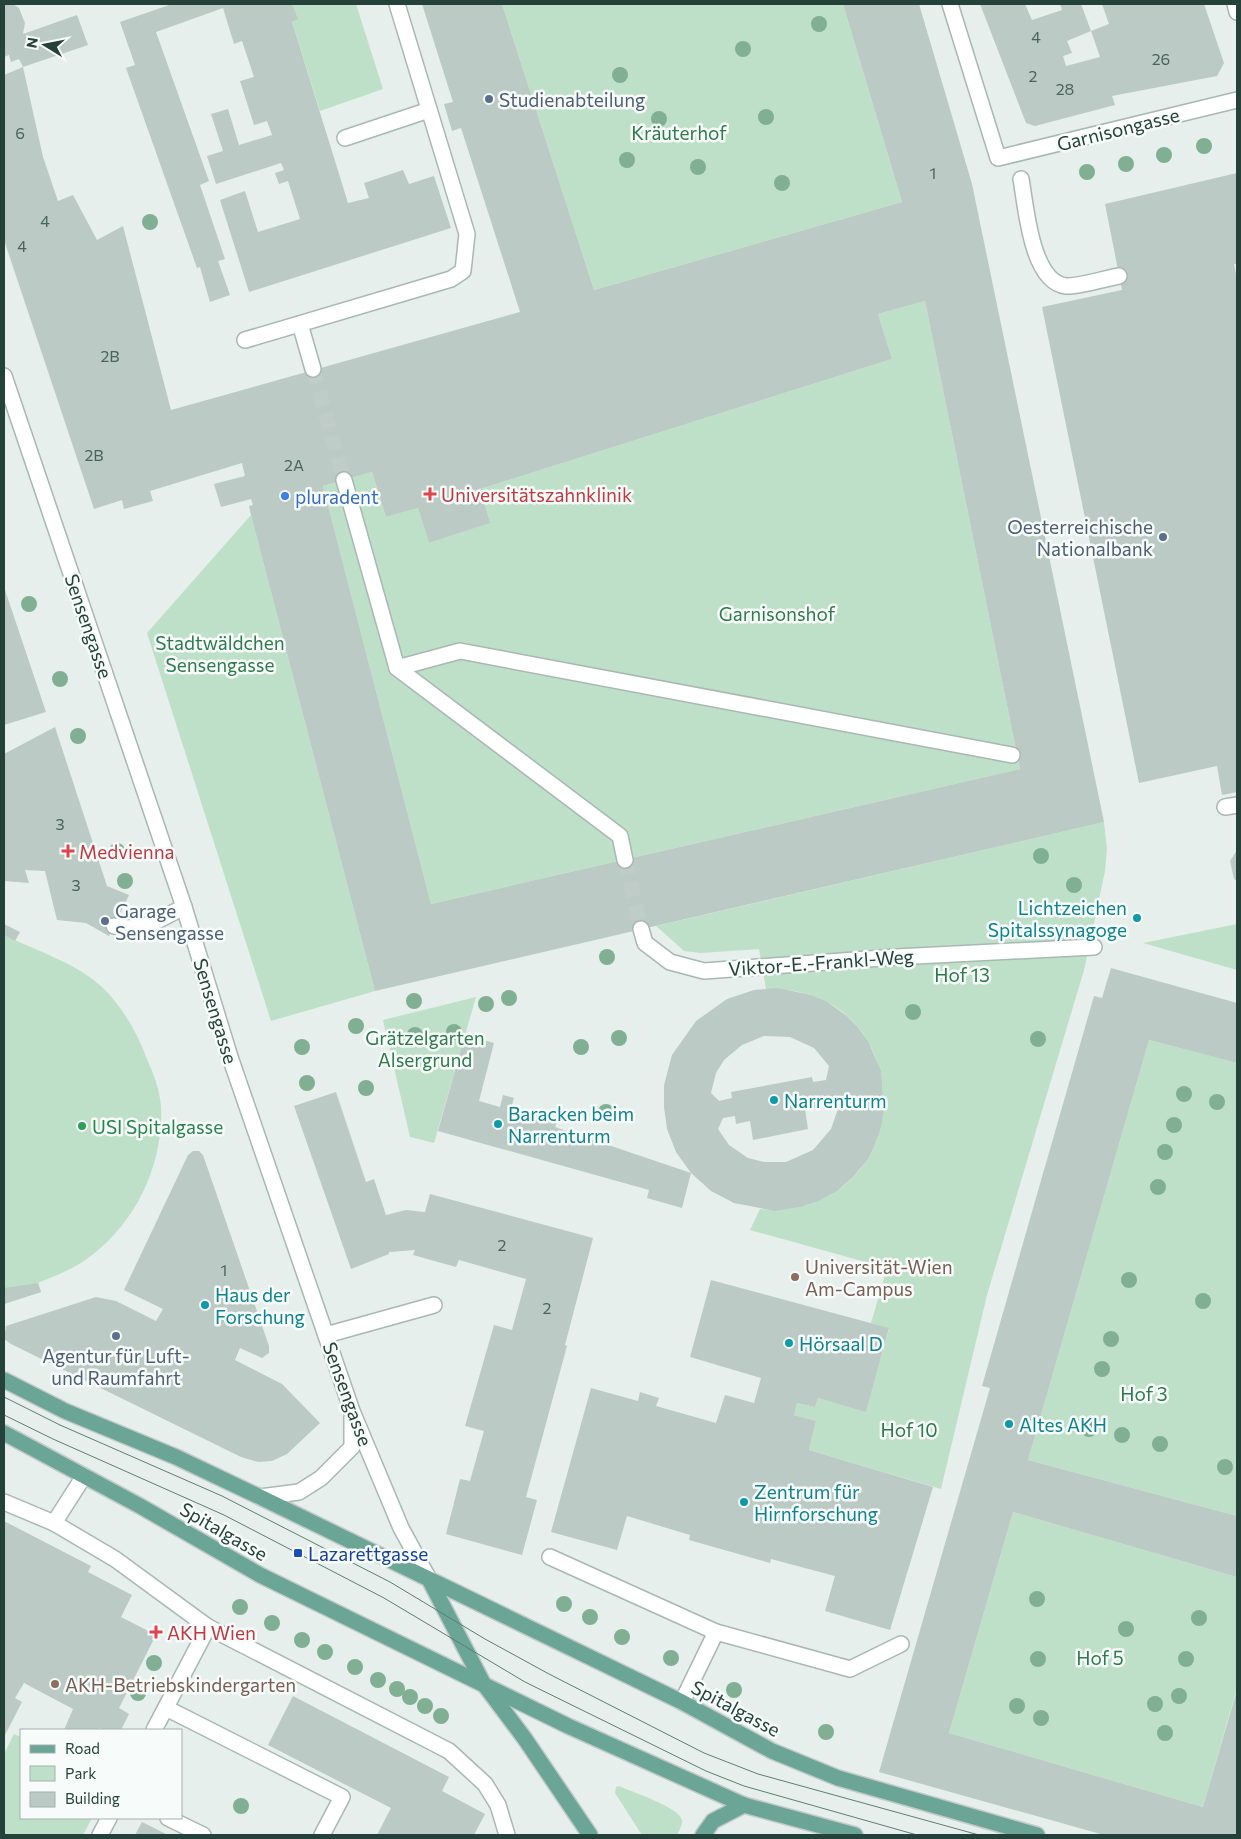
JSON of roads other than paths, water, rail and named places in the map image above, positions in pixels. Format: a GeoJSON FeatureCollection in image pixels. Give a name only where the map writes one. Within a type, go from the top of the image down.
{"type":"FeatureCollection","features":[{"type":"Feature","properties":{"kind":"main road","name":"Spitalgasse"},"geometry":{"type":"LineString","coordinates":[[4,1380],[65,1411],[176,1457],[260,1497],[682,1702],[772,1750],[838,1778],[1037,1835]]}},
{"type":"Feature","properties":{"kind":"main road","name":"Spitalgasse"},"geometry":{"type":"LineString","coordinates":[[4,1433],[260,1575],[483,1682],[568,1726],[744,1805],[855,1835]]}},
{"type":"Feature","properties":{"kind":"main road"},"geometry":{"type":"LineString","coordinates":[[430,1581],[483,1682],[525,1739],[590,1835]]}},
{"type":"Feature","properties":{"kind":"main road"},"geometry":{"type":"LineString","coordinates":[[703,1835],[713,1821],[744,1805]]}},
{"type":"Feature","properties":{"kind":"street"},"geometry":{"type":"LineString","coordinates":[[245,340],[451,279],[463,271],[467,254],[467,234],[397,4]]}},
{"type":"Feature","properties":{"kind":"street","name":"Garnisongasse"},"geometry":{"type":"LineString","coordinates":[[950,4],[998,158],[1237,100]]}},
{"type":"Feature","properties":{"kind":"street"},"geometry":{"type":"LineString","coordinates":[[1235,4],[1237,12]]}},
{"type":"Feature","properties":{"kind":"street"},"geometry":{"type":"LineString","coordinates":[[345,138],[429,110]]}},
{"type":"Feature","properties":{"kind":"street"},"geometry":{"type":"LineString","coordinates":[[1021,179],[1036,254],[1041,267],[1053,279],[1066,286],[1119,276]]}},
{"type":"Feature","properties":{"kind":"street"},"geometry":{"type":"LineString","coordinates":[[300,324],[313,370]]}},
{"type":"Feature","properties":{"kind":"street","name":"Sensengasse"},"geometry":{"type":"LineString","coordinates":[[4,376],[184,907],[230,1057],[352,1411],[401,1528],[430,1581]]}},
{"type":"Feature","properties":{"kind":"street"},"geometry":{"type":"LineString","coordinates":[[344,480],[397,668],[620,836],[625,860]]}},
{"type":"Feature","properties":{"kind":"street"},"geometry":{"type":"LineString","coordinates":[[397,668],[460,651],[1012,755]]}},
{"type":"Feature","properties":{"kind":"street"},"geometry":{"type":"LineString","coordinates":[[114,926],[129,930],[142,928],[184,907]]}},
{"type":"Feature","properties":{"kind":"street","name":"Viktor-E.-Frankl-Weg"},"geometry":{"type":"LineString","coordinates":[[643,936],[670,962],[704,970],[896,957],[1094,947]]}},
{"type":"Feature","properties":{"kind":"street"},"geometry":{"type":"LineString","coordinates":[[326,1335],[434,1305]]}},
{"type":"Feature","properties":{"kind":"street"},"geometry":{"type":"LineString","coordinates":[[260,1497],[299,1492],[321,1478],[352,1447],[352,1411]]}},
{"type":"Feature","properties":{"kind":"street"},"geometry":{"type":"LineString","coordinates":[[54,1524],[84,1476]]}},
{"type":"Feature","properties":{"kind":"street"},"geometry":{"type":"LineString","coordinates":[[4,1502],[54,1524],[114,1559],[208,1627],[449,1751],[485,1784],[498,1805],[506,1835]]}},
{"type":"Feature","properties":{"kind":"street"},"geometry":{"type":"LineString","coordinates":[[550,1557],[716,1632],[850,1669],[901,1644]]}},
{"type":"Feature","properties":{"kind":"street"},"geometry":{"type":"LineString","coordinates":[[155,1729],[208,1627]]}},
{"type":"Feature","properties":{"kind":"street"},"geometry":{"type":"LineString","coordinates":[[682,1702],[716,1632]]}},
{"type":"Feature","properties":{"kind":"street"},"geometry":{"type":"LineString","coordinates":[[166,1708],[342,1797],[322,1835]]}},
{"type":"Feature","properties":{"kind":"street"},"geometry":{"type":"LineString","coordinates":[[100,1835],[108,1819]]}},
{"type":"Feature","properties":{"kind":"street"},"geometry":{"type":"LineString","coordinates":[[170,1819],[203,1835]]}},
{"type":"Feature","properties":{"kind":"tunnel"},"geometry":{"type":"LineString","coordinates":[[313,369],[344,480]]}},
{"type":"Feature","properties":{"kind":"tunnel"},"geometry":{"type":"LineString","coordinates":[[625,860],[641,929]]}},
{"type":"Feature","properties":{"kind":"tram line"},"geometry":{"type":"LineString","coordinates":[[4,1397],[60,1425],[222,1496],[390,1582],[485,1639],[549,1674],[704,1753],[758,1774],[979,1835]]}},
{"type":"Feature","properties":{"kind":"tram line"},"geometry":{"type":"LineString","coordinates":[[4,1415],[53,1439],[224,1515],[384,1598],[525,1682],[706,1771],[744,1786],[917,1835]]}},
{"type":"Feature","properties":{"kind":"place","name":"Studienabteilung"},"geometry":{"type":"Point","coordinates":[489,99]}},
{"type":"Feature","properties":{"kind":"place","name":"Universitätszahnklinik"},"geometry":{"type":"Point","coordinates":[430,494]}},
{"type":"Feature","properties":{"kind":"place","name":"pluradent"},"geometry":{"type":"Point","coordinates":[285,496]}},
{"type":"Feature","properties":{"kind":"place","name":"Oesterreichische Nationalbank"},"geometry":{"type":"Point","coordinates":[1163,537]}},
{"type":"Feature","properties":{"kind":"place","name":"Medvienna"},"geometry":{"type":"Point","coordinates":[68,851]}},
{"type":"Feature","properties":{"kind":"place","name":"Lichtzeichen Spitalssynagoge"},"geometry":{"type":"Point","coordinates":[1137,918]}},
{"type":"Feature","properties":{"kind":"place","name":"Garage Sensengasse"},"geometry":{"type":"Point","coordinates":[105,921]}},
{"type":"Feature","properties":{"kind":"place","name":"Narrenturm"},"geometry":{"type":"Point","coordinates":[774,1100]}},
{"type":"Feature","properties":{"kind":"place","name":"Baracken beim Narrenturm"},"geometry":{"type":"Point","coordinates":[498,1124]}},
{"type":"Feature","properties":{"kind":"place","name":"USI Spitalgasse"},"geometry":{"type":"Point","coordinates":[82,1126]}},
{"type":"Feature","properties":{"kind":"place","name":"Universität-Wien Am-Campus"},"geometry":{"type":"Point","coordinates":[795,1277]}},
{"type":"Feature","properties":{"kind":"place","name":"Haus der Forschung"},"geometry":{"type":"Point","coordinates":[205,1305]}},
{"type":"Feature","properties":{"kind":"place","name":"Agentur für Luft- und Raumfahrt"},"geometry":{"type":"Point","coordinates":[116,1336]}},
{"type":"Feature","properties":{"kind":"place","name":"Hörsaal D"},"geometry":{"type":"Point","coordinates":[789,1343]}},
{"type":"Feature","properties":{"kind":"place","name":"Altes AKH"},"geometry":{"type":"Point","coordinates":[1009,1424]}},
{"type":"Feature","properties":{"kind":"place","name":"Zentrum für Hirnforschung"},"geometry":{"type":"Point","coordinates":[744,1502]}},
{"type":"Feature","properties":{"kind":"place","name":"Lazarettgasse"},"geometry":{"type":"Point","coordinates":[298,1553]}},
{"type":"Feature","properties":{"kind":"place","name":"AKH Wien"},"geometry":{"type":"Point","coordinates":[156,1632]}},
{"type":"Feature","properties":{"kind":"place","name":"AKH-Betriebskindergarten"},"geometry":{"type":"Point","coordinates":[55,1684]}},
{"type":"Feature","properties":{"kind":"park label","name":"Kräuterhof"},"geometry":{"type":"Point","coordinates":[679,132]}},
{"type":"Feature","properties":{"kind":"park label","name":"Garnisonshof"},"geometry":{"type":"Point","coordinates":[777,613]}},
{"type":"Feature","properties":{"kind":"park label","name":"Stadtwäldchen Sensengasse"},"geometry":{"type":"Point","coordinates":[220,653]}},
{"type":"Feature","properties":{"kind":"park label","name":"Hof 13"},"geometry":{"type":"Point","coordinates":[962,974]}},
{"type":"Feature","properties":{"kind":"park label","name":"Grätzelgarten Alsergrund"},"geometry":{"type":"Point","coordinates":[425,1048]}},
{"type":"Feature","properties":{"kind":"park label","name":"Hof 3"},"geometry":{"type":"Point","coordinates":[1144,1393]}},
{"type":"Feature","properties":{"kind":"park label","name":"Hof 10"},"geometry":{"type":"Point","coordinates":[909,1429]}},
{"type":"Feature","properties":{"kind":"park label","name":"Hof 5"},"geometry":{"type":"Point","coordinates":[1100,1657]}}]}
